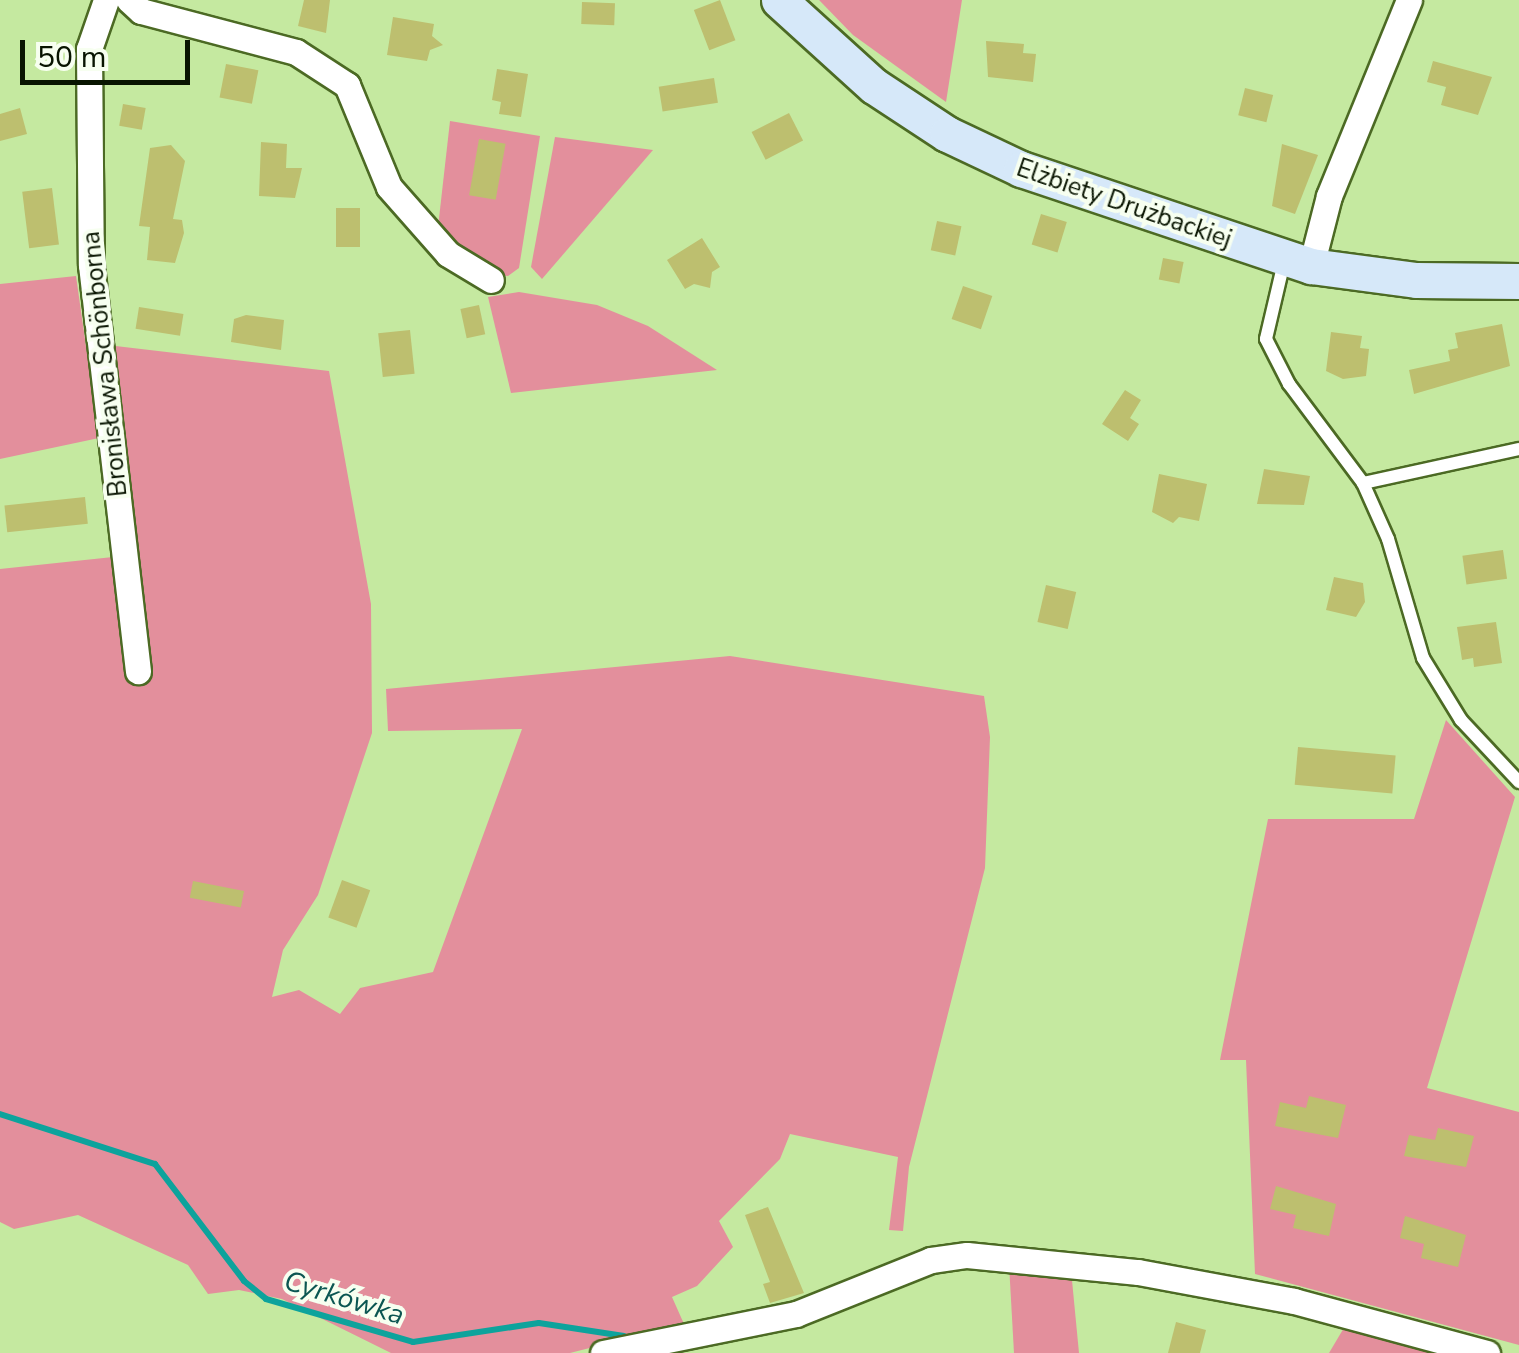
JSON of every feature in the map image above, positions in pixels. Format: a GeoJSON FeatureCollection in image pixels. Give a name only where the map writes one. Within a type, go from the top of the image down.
{"type":"FeatureCollection","features":[{"type":"Feature","properties":{"kind":"street","name":"Bronisława Schönborna"},"geometry":{"type":"LineString","coordinates":[[106,0],[88,49],[91,266],[138,671]]}},
{"type":"Feature","properties":{"kind":"street"},"geometry":{"type":"LineString","coordinates":[[130,0],[142,11],[296,52],[347,85],[390,186],[448,254],[491,280]]}},
{"type":"Feature","properties":{"kind":"street","name":"Elżbiety Drużbackiej"},"geometry":{"type":"LineString","coordinates":[[779,0],[874,86],[980,152],[1298,263],[1376,277],[1519,281]]}},
{"type":"Feature","properties":{"kind":"street"},"geometry":{"type":"LineString","coordinates":[[1298,263],[1409,0]]}},
{"type":"Feature","properties":{"kind":"street"},"geometry":{"type":"LineString","coordinates":[[603,1353],[805,1312],[931,1260],[967,1256],[1138,1272],[1300,1302],[1487,1353]]}},
{"type":"Feature","properties":{"kind":"lane"},"geometry":{"type":"LineString","coordinates":[[1298,263],[1266,338],[1289,384],[1363,483],[1388,538],[1423,658],[1460,720],[1519,782]]}},
{"type":"Feature","properties":{"kind":"lane"},"geometry":{"type":"LineString","coordinates":[[1363,483],[1519,449]]}},
{"type":"Feature","properties":{"kind":"shaded area"},"geometry":{"type":"Polygon","coordinates":[[[819,0],[962,0],[946,102],[853,35],[819,0]]]}},
{"type":"Feature","properties":{"kind":"shaded area"},"geometry":{"type":"Polygon","coordinates":[[[450,121],[540,136],[519,268],[508,276],[490,274],[437,236],[450,121]]]}},
{"type":"Feature","properties":{"kind":"shaded area"},"geometry":{"type":"Polygon","coordinates":[[[555,137],[653,150],[542,279],[531,267],[555,137]]]}},
{"type":"Feature","properties":{"kind":"shaded area"},"geometry":{"type":"Polygon","coordinates":[[[76,276],[99,438],[0,459],[0,284],[76,276]]]}},
{"type":"Feature","properties":{"kind":"shaded area"},"geometry":{"type":"Polygon","coordinates":[[[519,292],[597,305],[648,326],[717,370],[511,393],[488,297],[519,292]]]}},
{"type":"Feature","properties":{"kind":"shaded area"},"geometry":{"type":"Polygon","coordinates":[[[107,345],[329,371],[371,604],[372,733],[318,895],[283,950],[272,997],[299,990],[340,1014],[360,988],[433,972],[522,729],[388,731],[386,689],[730,656],[984,696],[990,737],[985,868],[909,1167],[903,1231],[889,1230],[898,1157],[790,1134],[780,1159],[719,1221],[733,1247],[697,1286],[672,1297],[684,1324],[570,1353],[391,1353],[282,1299],[239,1290],[208,1294],[188,1265],[78,1215],[14,1229],[0,1222],[0,569],[113,557],[107,345]]]}},
{"type":"Feature","properties":{"kind":"shaded area"},"geometry":{"type":"Polygon","coordinates":[[[1446,720],[1515,797],[1427,1088],[1519,1112],[1519,1345],[1255,1274],[1246,1060],[1220,1060],[1268,819],[1414,819],[1446,720]]]}},
{"type":"Feature","properties":{"kind":"shaded area"},"geometry":{"type":"Polygon","coordinates":[[[1009,1264],[1071,1270],[1079,1353],[1014,1353],[1009,1264]]]}},
{"type":"Feature","properties":{"kind":"shaded area"},"geometry":{"type":"Polygon","coordinates":[[[1348,1321],[1446,1353],[1329,1353],[1348,1321]]]}},
{"type":"Feature","properties":{"kind":"building"},"geometry":{"type":"Polygon","coordinates":[[[304,0],[330,0],[326,33],[298,26],[304,0]]]}},
{"type":"Feature","properties":{"kind":"building"},"geometry":{"type":"Polygon","coordinates":[[[720,0],[735,40],[709,50],[694,10],[720,0]]]}},
{"type":"Feature","properties":{"kind":"building"},"geometry":{"type":"Polygon","coordinates":[[[582,2],[615,3],[614,25],[581,24],[582,2]]]}},
{"type":"Feature","properties":{"kind":"building"},"geometry":{"type":"Polygon","coordinates":[[[393,17],[434,24],[432,36],[443,45],[430,50],[427,61],[387,55],[393,17]]]}},
{"type":"Feature","properties":{"kind":"building"},"geometry":{"type":"Polygon","coordinates":[[[986,41],[1024,44],[1023,53],[1036,54],[1033,82],[988,77],[986,41]]]}},
{"type":"Feature","properties":{"kind":"building"},"geometry":{"type":"Polygon","coordinates":[[[1433,61],[1492,77],[1478,115],[1441,105],[1446,87],[1427,82],[1433,61]]]}},
{"type":"Feature","properties":{"kind":"building"},"geometry":{"type":"Polygon","coordinates":[[[226,64],[258,70],[252,104],[220,97],[226,64]]]}},
{"type":"Feature","properties":{"kind":"building"},"geometry":{"type":"Polygon","coordinates":[[[497,69],[528,74],[521,117],[499,114],[501,102],[492,100],[497,69]]]}},
{"type":"Feature","properties":{"kind":"building"},"geometry":{"type":"Polygon","coordinates":[[[714,78],[718,103],[663,111],[659,87],[714,78]]]}},
{"type":"Feature","properties":{"kind":"building"},"geometry":{"type":"Polygon","coordinates":[[[1245,88],[1273,95],[1266,122],[1238,115],[1245,88]]]}},
{"type":"Feature","properties":{"kind":"building"},"geometry":{"type":"Polygon","coordinates":[[[123,104],[146,108],[142,130],[119,126],[123,104]]]}},
{"type":"Feature","properties":{"kind":"building"},"geometry":{"type":"Polygon","coordinates":[[[20,108],[27,134],[0,141],[0,114],[20,108]]]}},
{"type":"Feature","properties":{"kind":"building"},"geometry":{"type":"Polygon","coordinates":[[[789,113],[803,141],[766,160],[752,132],[789,113]]]}},
{"type":"Feature","properties":{"kind":"building"},"geometry":{"type":"Polygon","coordinates":[[[479,139],[506,144],[496,200],[469,195],[479,139]]]}},
{"type":"Feature","properties":{"kind":"building"},"geometry":{"type":"Polygon","coordinates":[[[261,142],[287,144],[286,168],[302,168],[295,198],[259,196],[261,142]]]}},
{"type":"Feature","properties":{"kind":"building"},"geometry":{"type":"Polygon","coordinates":[[[1282,144],[1318,155],[1295,214],[1272,206],[1282,144]]]}},
{"type":"Feature","properties":{"kind":"building"},"geometry":{"type":"Polygon","coordinates":[[[171,145],[185,161],[173,219],[182,220],[184,233],[175,263],[147,260],[150,227],[139,226],[150,148],[171,145]]]}},
{"type":"Feature","properties":{"kind":"building"},"geometry":{"type":"Polygon","coordinates":[[[52,188],[59,245],[29,248],[22,192],[52,188]]]}},
{"type":"Feature","properties":{"kind":"building"},"geometry":{"type":"Polygon","coordinates":[[[336,208],[360,208],[360,247],[336,247],[336,208]]]}},
{"type":"Feature","properties":{"kind":"building"},"geometry":{"type":"Polygon","coordinates":[[[1041,214],[1067,222],[1057,252],[1032,245],[1041,214]]]}},
{"type":"Feature","properties":{"kind":"building"},"geometry":{"type":"Polygon","coordinates":[[[937,221],[961,226],[955,256],[931,250],[937,221]]]}},
{"type":"Feature","properties":{"kind":"building"},"geometry":{"type":"Polygon","coordinates":[[[702,238],[720,267],[712,272],[710,288],[694,284],[685,289],[667,260],[702,238]]]}},
{"type":"Feature","properties":{"kind":"building"},"geometry":{"type":"Polygon","coordinates":[[[1163,258],[1184,262],[1179,284],[1159,280],[1163,258]]]}},
{"type":"Feature","properties":{"kind":"building"},"geometry":{"type":"Polygon","coordinates":[[[963,286],[992,296],[981,329],[952,319],[963,286]]]}},
{"type":"Feature","properties":{"kind":"building"},"geometry":{"type":"Polygon","coordinates":[[[479,305],[485,334],[467,338],[460,309],[479,305]]]}},
{"type":"Feature","properties":{"kind":"building"},"geometry":{"type":"Polygon","coordinates":[[[139,307],[183,314],[180,336],[136,329],[139,307]]]}},
{"type":"Feature","properties":{"kind":"building"},"geometry":{"type":"Polygon","coordinates":[[[246,315],[284,320],[281,350],[231,342],[234,319],[246,315]]]}},
{"type":"Feature","properties":{"kind":"building"},"geometry":{"type":"Polygon","coordinates":[[[1502,324],[1510,366],[1414,394],[1409,370],[1450,361],[1448,350],[1458,348],[1455,333],[1502,324]]]}},
{"type":"Feature","properties":{"kind":"building"},"geometry":{"type":"Polygon","coordinates":[[[410,330],[415,374],[383,377],[378,333],[410,330]]]}},
{"type":"Feature","properties":{"kind":"building"},"geometry":{"type":"Polygon","coordinates":[[[1331,332],[1362,336],[1360,348],[1369,349],[1366,376],[1343,379],[1326,371],[1331,332]]]}},
{"type":"Feature","properties":{"kind":"building"},"geometry":{"type":"Polygon","coordinates":[[[1125,390],[1141,400],[1130,418],[1139,424],[1128,441],[1102,424],[1125,390]]]}},
{"type":"Feature","properties":{"kind":"building"},"geometry":{"type":"Polygon","coordinates":[[[1264,469],[1310,476],[1304,505],[1257,504],[1264,469]]]}},
{"type":"Feature","properties":{"kind":"building"},"geometry":{"type":"Polygon","coordinates":[[[1159,474],[1207,484],[1199,521],[1179,517],[1173,523],[1152,512],[1159,474]]]}},
{"type":"Feature","properties":{"kind":"building"},"geometry":{"type":"Polygon","coordinates":[[[85,497],[88,524],[7,532],[4,505],[85,497]]]}},
{"type":"Feature","properties":{"kind":"building"},"geometry":{"type":"Polygon","coordinates":[[[1503,550],[1507,579],[1466,584],[1462,556],[1503,550]]]}},
{"type":"Feature","properties":{"kind":"building"},"geometry":{"type":"Polygon","coordinates":[[[1334,577],[1363,583],[1365,602],[1356,617],[1326,610],[1334,577]]]}},
{"type":"Feature","properties":{"kind":"building"},"geometry":{"type":"Polygon","coordinates":[[[1046,585],[1076,592],[1068,629],[1037,622],[1046,585]]]}},
{"type":"Feature","properties":{"kind":"building"},"geometry":{"type":"Polygon","coordinates":[[[1496,622],[1502,663],[1474,667],[1473,658],[1462,660],[1457,627],[1496,622]]]}},
{"type":"Feature","properties":{"kind":"building"},"geometry":{"type":"Polygon","coordinates":[[[1298,747],[1396,756],[1392,793],[1295,785],[1298,747]]]}},
{"type":"Feature","properties":{"kind":"building"},"geometry":{"type":"Polygon","coordinates":[[[342,880],[370,890],[357,928],[328,918],[342,880]]]}},
{"type":"Feature","properties":{"kind":"building"},"geometry":{"type":"Polygon","coordinates":[[[193,881],[244,891],[241,908],[190,898],[193,881]]]}},
{"type":"Feature","properties":{"kind":"building"},"geometry":{"type":"Polygon","coordinates":[[[1309,1096],[1346,1105],[1338,1138],[1275,1126],[1280,1102],[1306,1108],[1309,1096]]]}},
{"type":"Feature","properties":{"kind":"building"},"geometry":{"type":"Polygon","coordinates":[[[1438,1128],[1474,1136],[1466,1167],[1404,1156],[1409,1135],[1435,1140],[1438,1128]]]}},
{"type":"Feature","properties":{"kind":"building"},"geometry":{"type":"Polygon","coordinates":[[[1276,1186],[1336,1204],[1329,1236],[1293,1228],[1296,1215],[1270,1209],[1276,1186]]]}},
{"type":"Feature","properties":{"kind":"building"},"geometry":{"type":"Polygon","coordinates":[[[768,1207],[804,1293],[770,1303],[763,1284],[770,1282],[745,1215],[768,1207]]]}},
{"type":"Feature","properties":{"kind":"building"},"geometry":{"type":"Polygon","coordinates":[[[1405,1216],[1466,1235],[1458,1267],[1421,1258],[1424,1244],[1400,1238],[1405,1216]]]}},
{"type":"Feature","properties":{"kind":"building"},"geometry":{"type":"Polygon","coordinates":[[[1176,1322],[1206,1330],[1200,1353],[1168,1353],[1176,1322]]]}},
{"type":"Feature","properties":{"kind":"waterway","name":"Cyrkówka"},"geometry":{"type":"LineString","coordinates":[[0,1114],[155,1164],[244,1281],[266,1299],[413,1342],[539,1323],[624,1336]]}}]}
